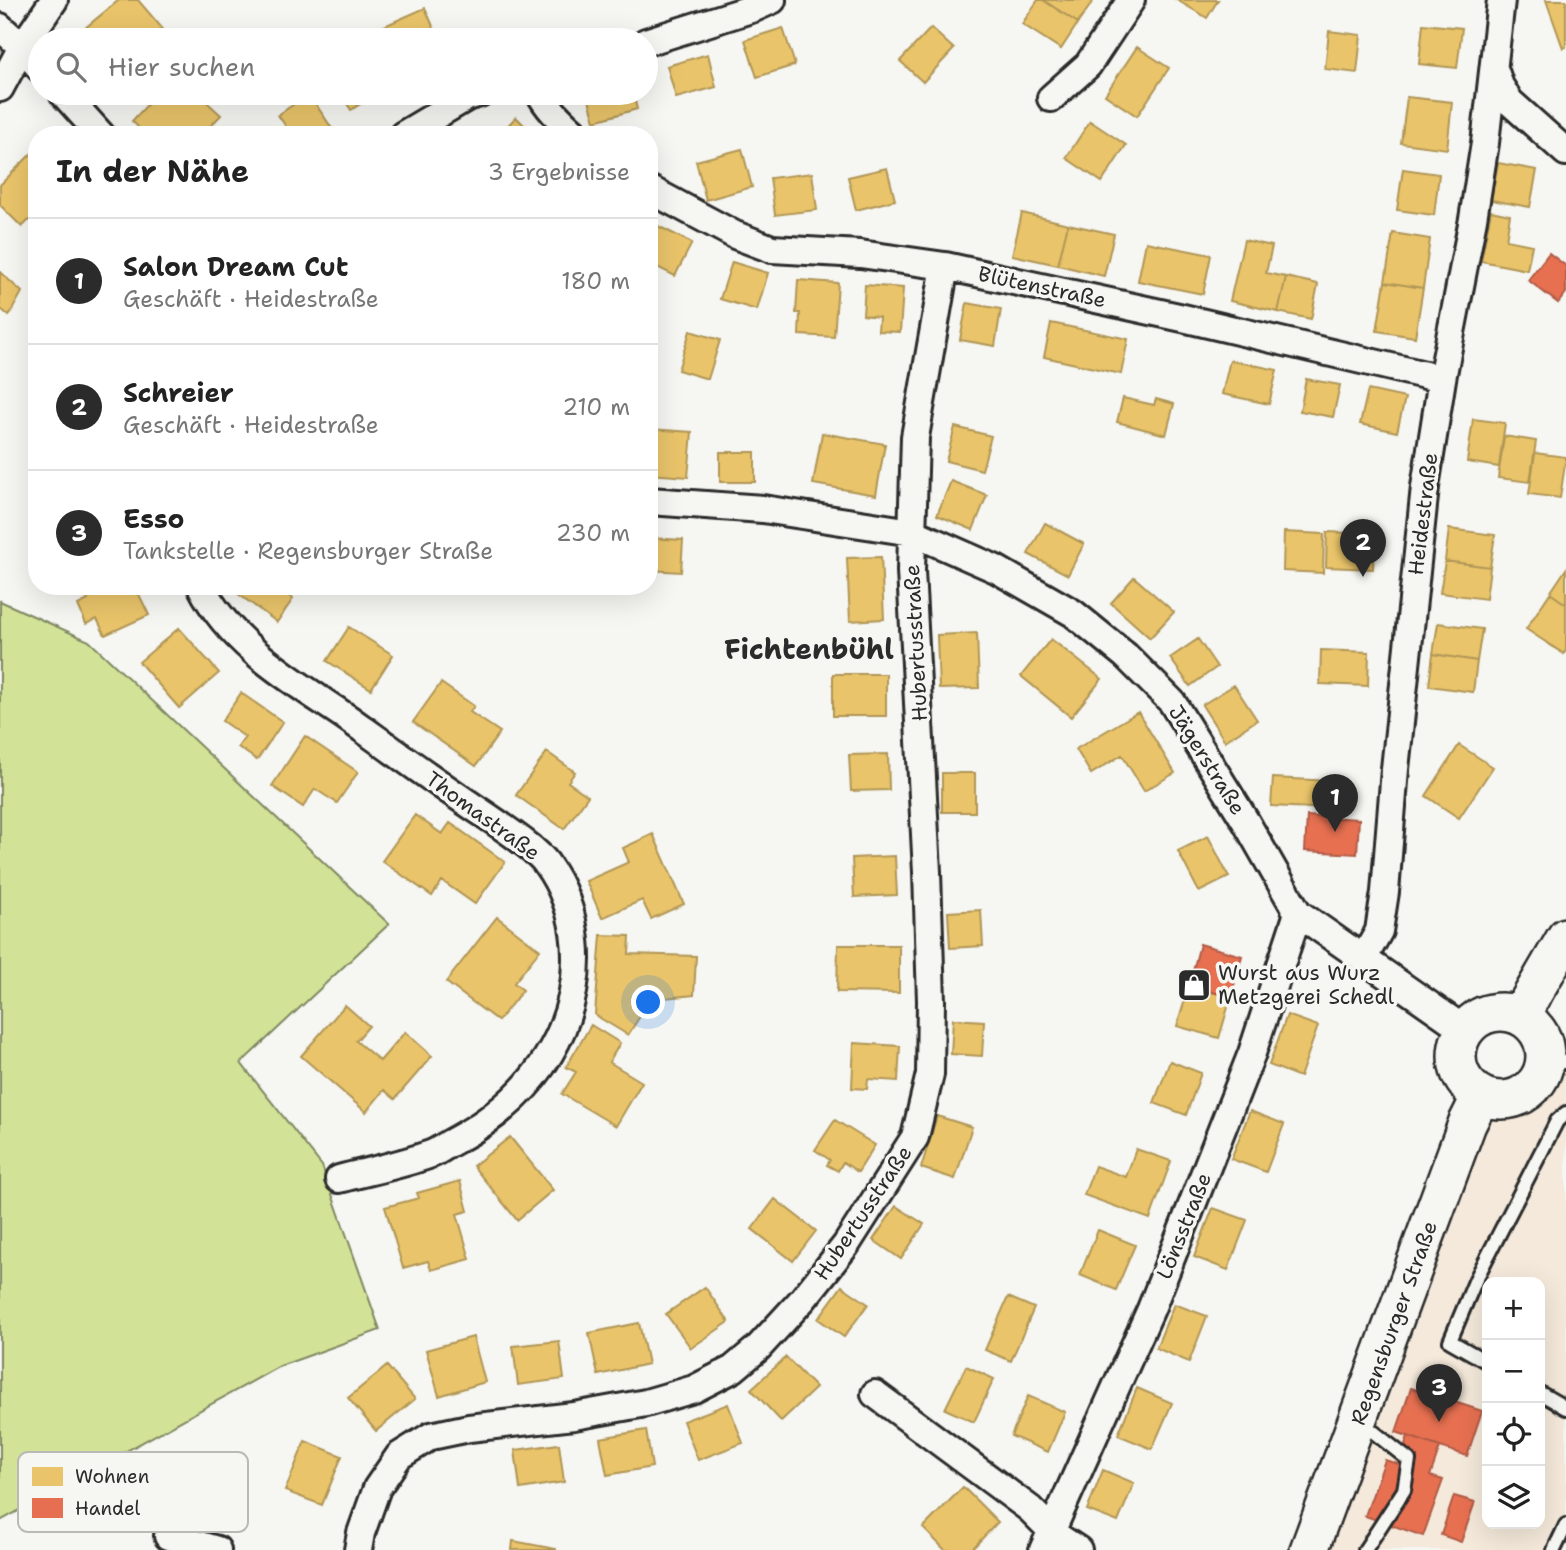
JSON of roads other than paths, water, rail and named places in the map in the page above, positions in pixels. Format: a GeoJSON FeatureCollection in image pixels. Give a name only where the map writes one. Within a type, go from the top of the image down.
{"type":"FeatureCollection","features":[{"type":"Feature","properties":{"kind":"main road"},"geometry":{"type":"LineString","coordinates":[[1520,1016],[1566,937]]}},
{"type":"Feature","properties":{"kind":"main road"},"geometry":{"type":"LineString","coordinates":[[1505,1012],[1520,1016],[1532,1024],[1541,1036],[1545,1049],[1556,1062],[1533,1088],[1522,1096],[1494,1101],[1481,1096],[1462,1079],[1457,1067],[1459,1041],[1476,1019],[1490,1013],[1505,1012]]}},
{"type":"Feature","properties":{"kind":"main road","name":"Regensburger Straße"},"geometry":{"type":"LineString","coordinates":[[1309,1550],[1415,1261],[1467,1124],[1481,1096]]}},
{"type":"Feature","properties":{"kind":"street"},"geometry":{"type":"LineString","coordinates":[[35,28],[54,0]]}},
{"type":"Feature","properties":{"kind":"street"},"geometry":{"type":"LineString","coordinates":[[658,38],[772,0]]}},
{"type":"Feature","properties":{"kind":"street"},"geometry":{"type":"LineString","coordinates":[[1051,97],[1088,65],[1131,0]]}},
{"type":"Feature","properties":{"kind":"street","name":"Heidestraße"},"geometry":{"type":"LineString","coordinates":[[1361,957],[1379,931],[1385,892],[1395,769],[1425,487],[1485,143],[1501,0]]}},
{"type":"Feature","properties":{"kind":"street"},"geometry":{"type":"LineString","coordinates":[[0,27],[28,54]]}},
{"type":"Feature","properties":{"kind":"street"},"geometry":{"type":"LineString","coordinates":[[0,88],[28,38]]}},
{"type":"Feature","properties":{"kind":"street"},"geometry":{"type":"LineString","coordinates":[[1494,68],[1500,86],[1510,102],[1566,152]]}},
{"type":"Feature","properties":{"kind":"street"},"geometry":{"type":"LineString","coordinates":[[74,105],[93,126]]}},
{"type":"Feature","properties":{"kind":"street"},"geometry":{"type":"LineString","coordinates":[[418,126],[454,105]]}},
{"type":"Feature","properties":{"kind":"street"},"geometry":{"type":"LineString","coordinates":[[548,105],[567,126]]}},
{"type":"Feature","properties":{"kind":"street","name":"Blütenstraße"},"geometry":{"type":"LineString","coordinates":[[658,194],[735,235],[772,249],[860,254],[945,266],[1442,379]]}},
{"type":"Feature","properties":{"kind":"street"},"geometry":{"type":"LineString","coordinates":[[912,532],[915,437],[945,266]]}},
{"type":"Feature","properties":{"kind":"street","name":"Jägerstraße"},"geometry":{"type":"LineString","coordinates":[[658,502],[763,509],[912,532],[996,569],[1073,614],[1126,656],[1172,702],[1246,822],[1298,914],[1465,1030]]}},
{"type":"Feature","properties":{"kind":"street","name":"Hubertusstraße"},"geometry":{"type":"LineString","coordinates":[[358,1550],[361,1533],[377,1488],[400,1456],[431,1436],[468,1428],[574,1416],[646,1403],[694,1389],[733,1369],[758,1348],[795,1308],[846,1245],[915,1137],[930,1074],[931,1000],[911,571],[912,532]]}},
{"type":"Feature","properties":{"kind":"street","name":"Thomastraße"},"geometry":{"type":"LineString","coordinates":[[205,595],[235,634],[270,664],[516,836],[545,861],[565,893],[574,927],[576,965],[572,1000],[552,1051],[537,1074],[515,1098],[477,1128],[432,1153],[339,1179]]}},
{"type":"Feature","properties":{"kind":"street","name":"Lönsstraße"},"geometry":{"type":"LineString","coordinates":[[1048,1541],[1151,1309],[1252,1053],[1298,914]]}},
{"type":"Feature","properties":{"kind":"street"},"geometry":{"type":"LineString","coordinates":[[876,1394],[1030,1508],[1048,1541],[1058,1537],[1078,1550]]}},
{"type":"Feature","properties":{"kind":"street"},"geometry":{"type":"LineString","coordinates":[[168,1536],[217,1550]]}},
{"type":"Feature","properties":{"kind":"lane"},"geometry":{"type":"LineString","coordinates":[[1482,1359],[1450,1341],[1499,1233],[1557,1121],[1566,1113]]}},
{"type":"Feature","properties":{"kind":"lane"},"geometry":{"type":"LineString","coordinates":[[1545,1396],[1566,1408]]}},
{"type":"Feature","properties":{"kind":"lane"},"geometry":{"type":"LineString","coordinates":[[1358,1420],[1409,1460],[1404,1490],[1365,1550]]}},
{"type":"Feature","properties":{"kind":"lane"},"geometry":{"type":"LineString","coordinates":[[1554,1550],[1566,1525]]}},
{"type":"Feature","properties":{"kind":"place","name":"Schreier"},"geometry":{"type":"Point","coordinates":[1363,577]}},
{"type":"Feature","properties":{"kind":"place","name":"Salon Dream Cut"},"geometry":{"type":"Point","coordinates":[1335,832]}},
{"type":"Feature","properties":{"kind":"place","name":"Wurst aus Wurz Metzgerei Schedl"},"geometry":{"type":"Point","coordinates":[1194,985]}},
{"type":"Feature","properties":{"kind":"place","name":"Esso"},"geometry":{"type":"Point","coordinates":[1439,1422]}},
{"type":"Feature","properties":{"kind":"district","name":"Fichtenbühl"},"geometry":{"type":"Point","coordinates":[809,649]}}]}
